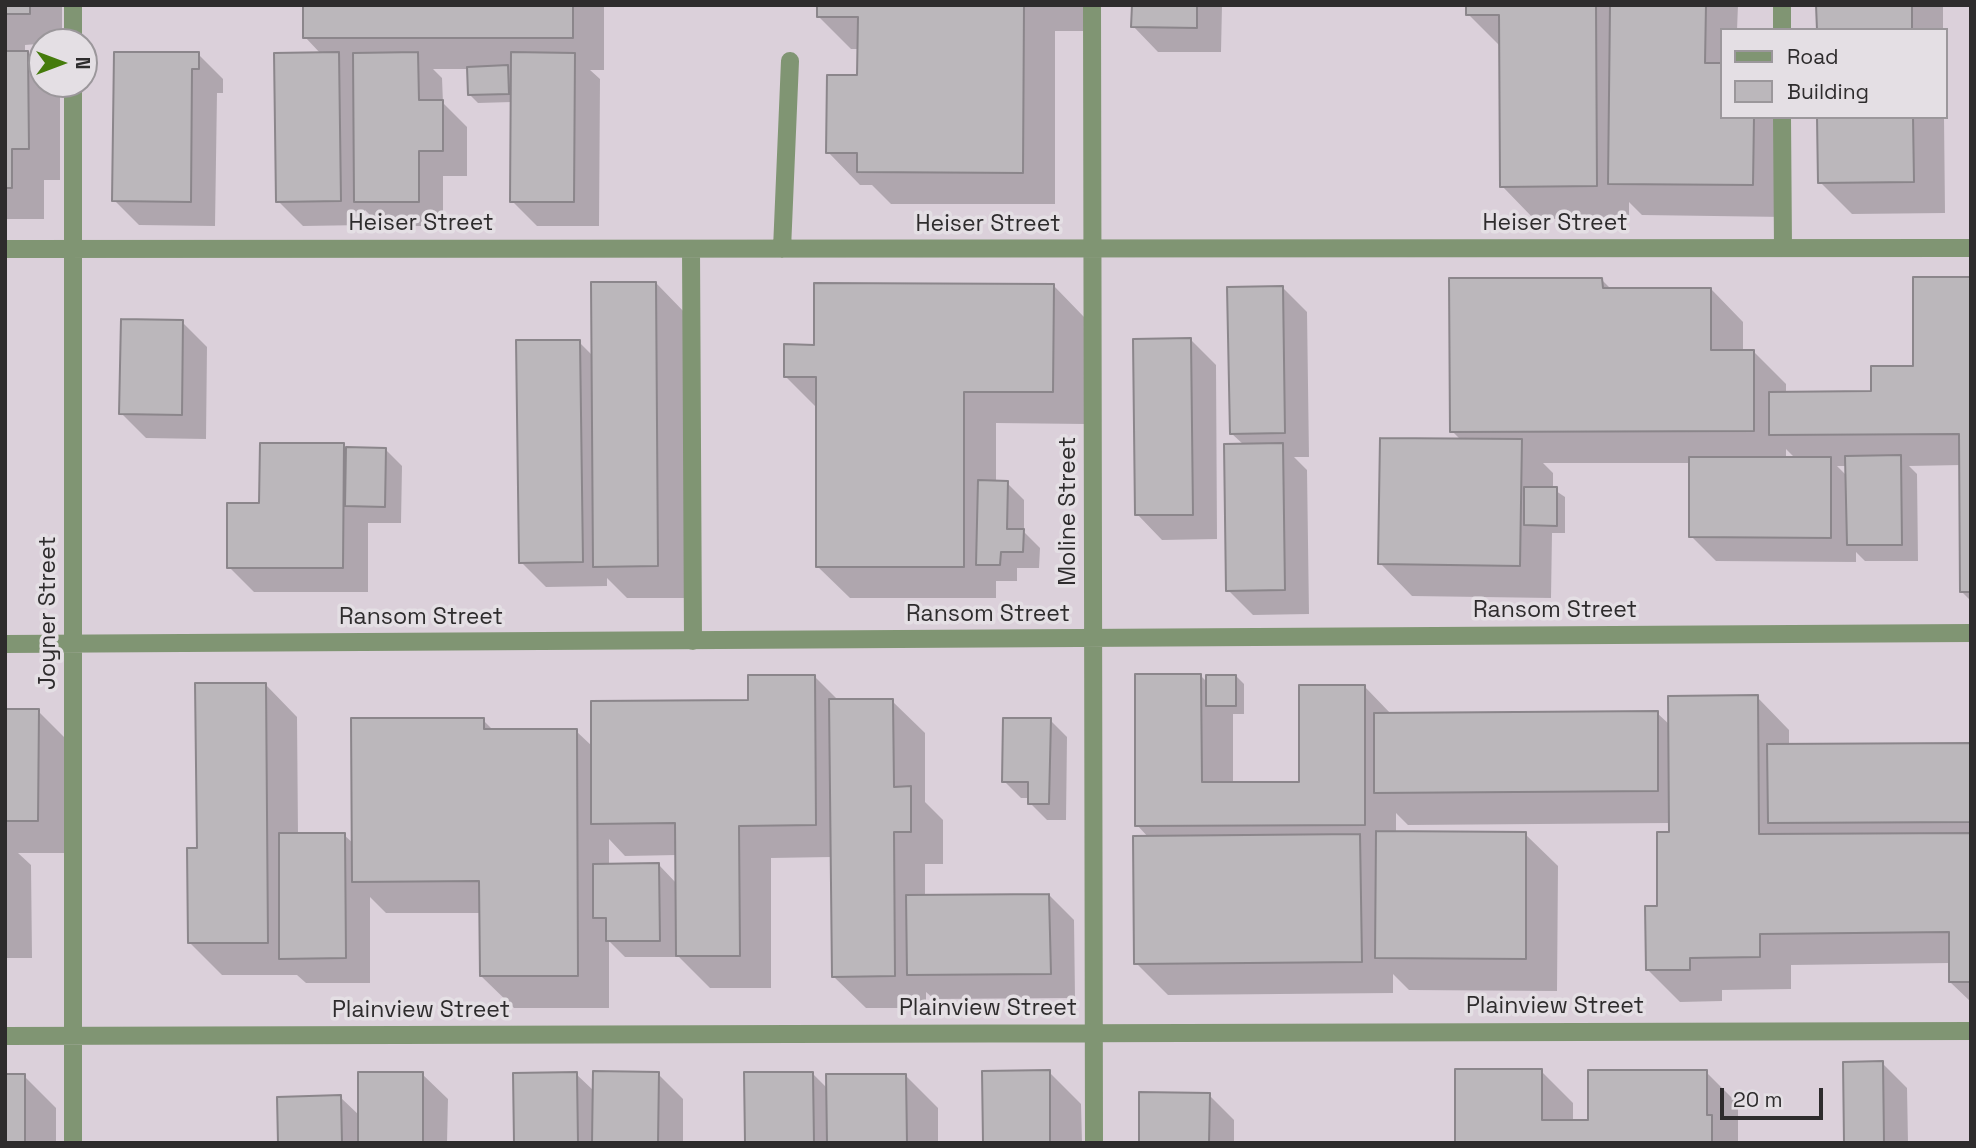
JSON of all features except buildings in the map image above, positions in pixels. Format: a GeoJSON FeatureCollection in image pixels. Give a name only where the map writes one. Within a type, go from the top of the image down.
{"type":"FeatureCollection","features":[{"type":"Feature","properties":{"kind":"street"},"geometry":{"type":"LineString","coordinates":[[73,5],[73,28]]}},
{"type":"Feature","properties":{"kind":"street","name":"Moline Street"},"geometry":{"type":"LineString","coordinates":[[1092,5],[1094,1143]]}},
{"type":"Feature","properties":{"kind":"street"},"geometry":{"type":"LineString","coordinates":[[1782,5],[1782,28]]}},
{"type":"Feature","properties":{"kind":"street"},"geometry":{"type":"LineString","coordinates":[[782,249],[790,61]]}},
{"type":"Feature","properties":{"kind":"street","name":"Joyner Street"},"geometry":{"type":"LineString","coordinates":[[73,98],[73,1143]]}},
{"type":"Feature","properties":{"kind":"street"},"geometry":{"type":"LineString","coordinates":[[1782,119],[1783,248]]}},
{"type":"Feature","properties":{"kind":"street","name":"Heiser Street"},"geometry":{"type":"LineString","coordinates":[[5,249],[1971,248]]}},
{"type":"Feature","properties":{"kind":"street"},"geometry":{"type":"LineString","coordinates":[[691,249],[693,641]]}},
{"type":"Feature","properties":{"kind":"street","name":"Ransom Street"},"geometry":{"type":"LineString","coordinates":[[5,644],[1971,633]]}},
{"type":"Feature","properties":{"kind":"street","name":"Plainview Street"},"geometry":{"type":"LineString","coordinates":[[5,1036],[1971,1031]]}},
{"type":"Feature","properties":{"kind":"shaded area"},"geometry":{"type":"Polygon","coordinates":[[[5,5],[1971,5],[1971,1143],[5,1143],[5,5]]]}}]}
